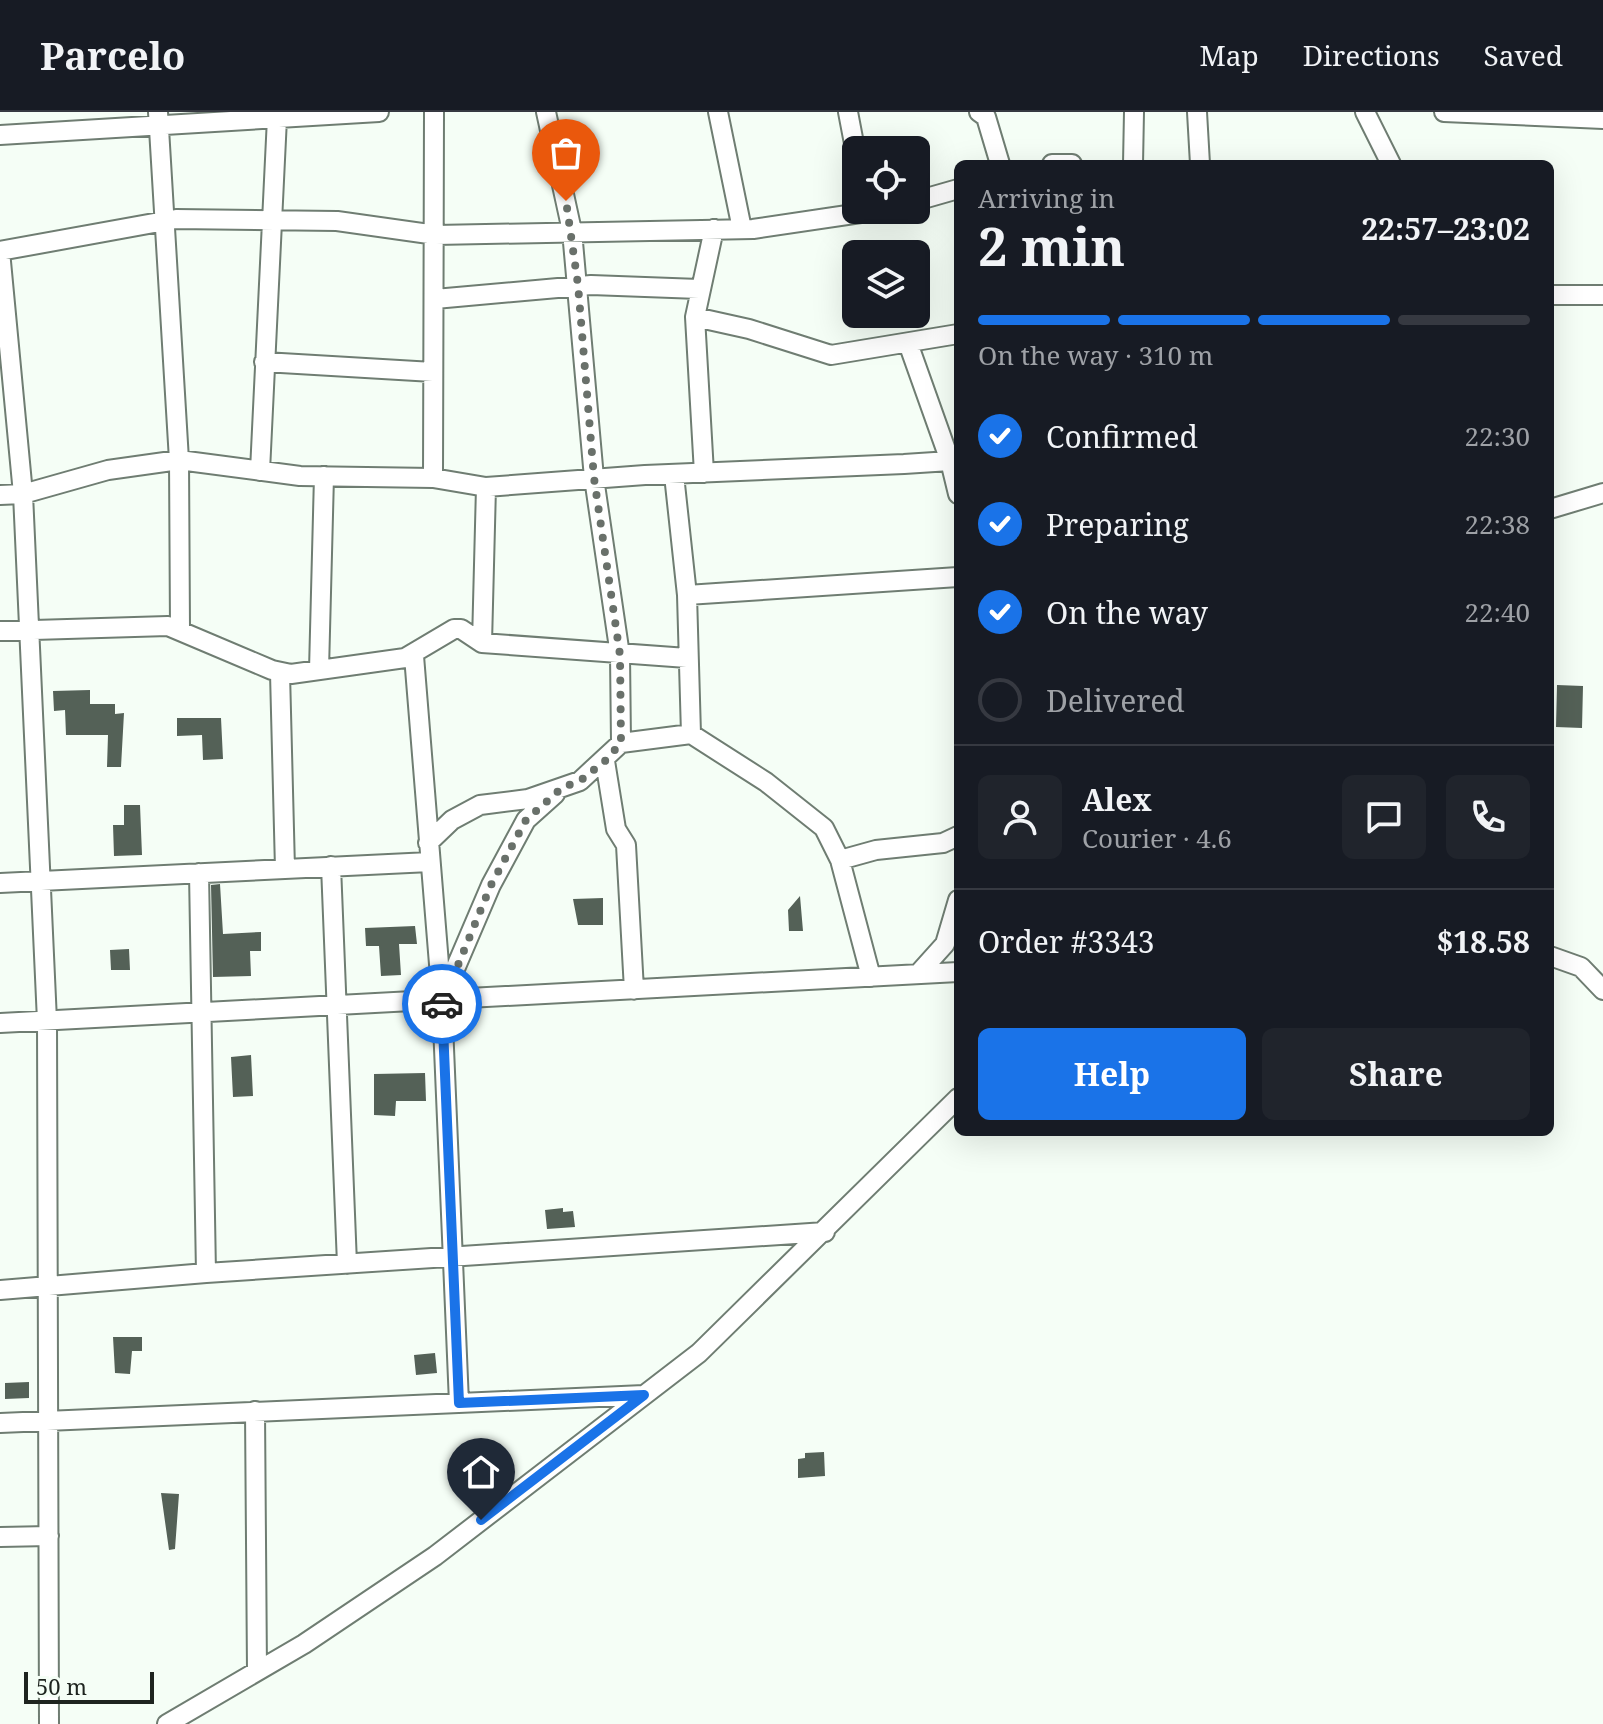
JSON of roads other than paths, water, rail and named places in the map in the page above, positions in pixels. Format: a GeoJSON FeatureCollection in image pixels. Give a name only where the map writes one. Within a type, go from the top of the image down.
{"type":"FeatureCollection","features":[{"type":"Feature","properties":{"kind":"street"},"geometry":{"type":"LineString","coordinates":[[0,135],[158,119],[277,118],[379,112]]}},
{"type":"Feature","properties":{"kind":"street"},"geometry":{"type":"LineString","coordinates":[[433,478],[434,112]]}},
{"type":"Feature","properties":{"kind":"street"},"geometry":{"type":"LineString","coordinates":[[546,112],[572,231],[594,478],[620,655],[621,743]]}},
{"type":"Feature","properties":{"kind":"street"},"geometry":{"type":"LineString","coordinates":[[718,112],[742,229]]}},
{"type":"Feature","properties":{"kind":"street"},"geometry":{"type":"LineString","coordinates":[[848,112],[853,136]]}},
{"type":"Feature","properties":{"kind":"street"},"geometry":{"type":"LineString","coordinates":[[979,112],[986,117],[999,160]]}},
{"type":"Feature","properties":{"kind":"street"},"geometry":{"type":"LineString","coordinates":[[1133,160],[1134,112]]}},
{"type":"Feature","properties":{"kind":"street"},"geometry":{"type":"LineString","coordinates":[[1197,112],[1200,160]]}},
{"type":"Feature","properties":{"kind":"street"},"geometry":{"type":"LineString","coordinates":[[1365,112],[1383,160]]}},
{"type":"Feature","properties":{"kind":"street"},"geometry":{"type":"LineString","coordinates":[[1444,112],[1603,119]]}},
{"type":"Feature","properties":{"kind":"street"},"geometry":{"type":"LineString","coordinates":[[260,471],[277,118]]}},
{"type":"Feature","properties":{"kind":"street"},"geometry":{"type":"LineString","coordinates":[[158,119],[179,460],[180,628]]}},
{"type":"Feature","properties":{"kind":"street"},"geometry":{"type":"LineString","coordinates":[[930,197],[954,190]]}},
{"type":"Feature","properties":{"kind":"street"},"geometry":{"type":"LineString","coordinates":[[49,1724],[47,1021],[23,494],[5,377],[0,251],[164,220],[271,218],[301,223],[352,222],[436,235],[742,229],[842,215]]}},
{"type":"Feature","properties":{"kind":"street"},"geometry":{"type":"LineString","coordinates":[[704,473],[695,317],[714,229]]}},
{"type":"Feature","properties":{"kind":"street"},"geometry":{"type":"LineString","coordinates":[[435,299],[578,285],[699,289]]}},
{"type":"Feature","properties":{"kind":"street"},"geometry":{"type":"LineString","coordinates":[[1554,295],[1603,295]]}},
{"type":"Feature","properties":{"kind":"street"},"geometry":{"type":"LineString","coordinates":[[695,317],[749,329],[831,355],[954,335]]}},
{"type":"Feature","properties":{"kind":"street"},"geometry":{"type":"LineString","coordinates":[[0,495],[23,494],[108,470],[179,460],[324,476],[433,478],[486,487],[954,458],[908,343]]}},
{"type":"Feature","properties":{"kind":"street"},"geometry":{"type":"LineString","coordinates":[[264,362],[433,372]]}},
{"type":"Feature","properties":{"kind":"street"},"geometry":{"type":"LineString","coordinates":[[674,475],[687,595],[691,734]]}},
{"type":"Feature","properties":{"kind":"street"},"geometry":{"type":"LineString","coordinates":[[319,670],[324,476]]}},
{"type":"Feature","properties":{"kind":"street"},"geometry":{"type":"LineString","coordinates":[[482,643],[486,487]]}},
{"type":"Feature","properties":{"kind":"street"},"geometry":{"type":"LineString","coordinates":[[1554,508],[1603,493]]}},
{"type":"Feature","properties":{"kind":"street"},"geometry":{"type":"LineString","coordinates":[[687,595],[954,577]]}},
{"type":"Feature","properties":{"kind":"street"},"geometry":{"type":"LineString","coordinates":[[0,631],[180,628],[280,673],[414,656],[454,629],[461,629],[482,643],[687,658]]}},
{"type":"Feature","properties":{"kind":"street"},"geometry":{"type":"LineString","coordinates":[[414,656],[442,1001],[459,1403]]}},
{"type":"Feature","properties":{"kind":"street"},"geometry":{"type":"LineString","coordinates":[[280,673],[285,869]]}},
{"type":"Feature","properties":{"kind":"street"},"geometry":{"type":"LineString","coordinates":[[0,883],[331,866],[429,853],[452,820],[480,805],[528,799],[580,781],[621,743],[691,734],[766,782],[824,828],[840,860],[871,977]]}},
{"type":"Feature","properties":{"kind":"street"},"geometry":{"type":"LineString","coordinates":[[605,761],[616,829],[626,845],[634,990]]}},
{"type":"Feature","properties":{"kind":"street"},"geometry":{"type":"LineString","coordinates":[[442,1001],[491,885],[526,820],[563,787]]}},
{"type":"Feature","properties":{"kind":"street"},"geometry":{"type":"LineString","coordinates":[[840,860],[876,850],[943,843],[954,838]]}},
{"type":"Feature","properties":{"kind":"street"},"geometry":{"type":"LineString","coordinates":[[331,866],[347,1264]]}},
{"type":"Feature","properties":{"kind":"street"},"geometry":{"type":"LineString","coordinates":[[199,873],[206,1273]]}},
{"type":"Feature","properties":{"kind":"street"},"geometry":{"type":"LineString","coordinates":[[918,974],[951,939]]}},
{"type":"Feature","properties":{"kind":"street"},"geometry":{"type":"LineString","coordinates":[[1554,957],[1581,967],[1603,990]]}},
{"type":"Feature","properties":{"kind":"street"},"geometry":{"type":"LineString","coordinates":[[0,1023],[954,972]]}},
{"type":"Feature","properties":{"kind":"street"},"geometry":{"type":"LineString","coordinates":[[167,1724],[257,1671],[435,1556],[699,1353],[954,1102]]}},
{"type":"Feature","properties":{"kind":"street"},"geometry":{"type":"LineString","coordinates":[[0,1290],[206,1273],[825,1232]]}},
{"type":"Feature","properties":{"kind":"street"},"geometry":{"type":"LineString","coordinates":[[0,1423],[644,1395]]}},
{"type":"Feature","properties":{"kind":"street"},"geometry":{"type":"LineString","coordinates":[[255,1411],[257,1671]]}},
{"type":"Feature","properties":{"kind":"street"},"geometry":{"type":"LineString","coordinates":[[0,1537],[49,1536]]}}]}
